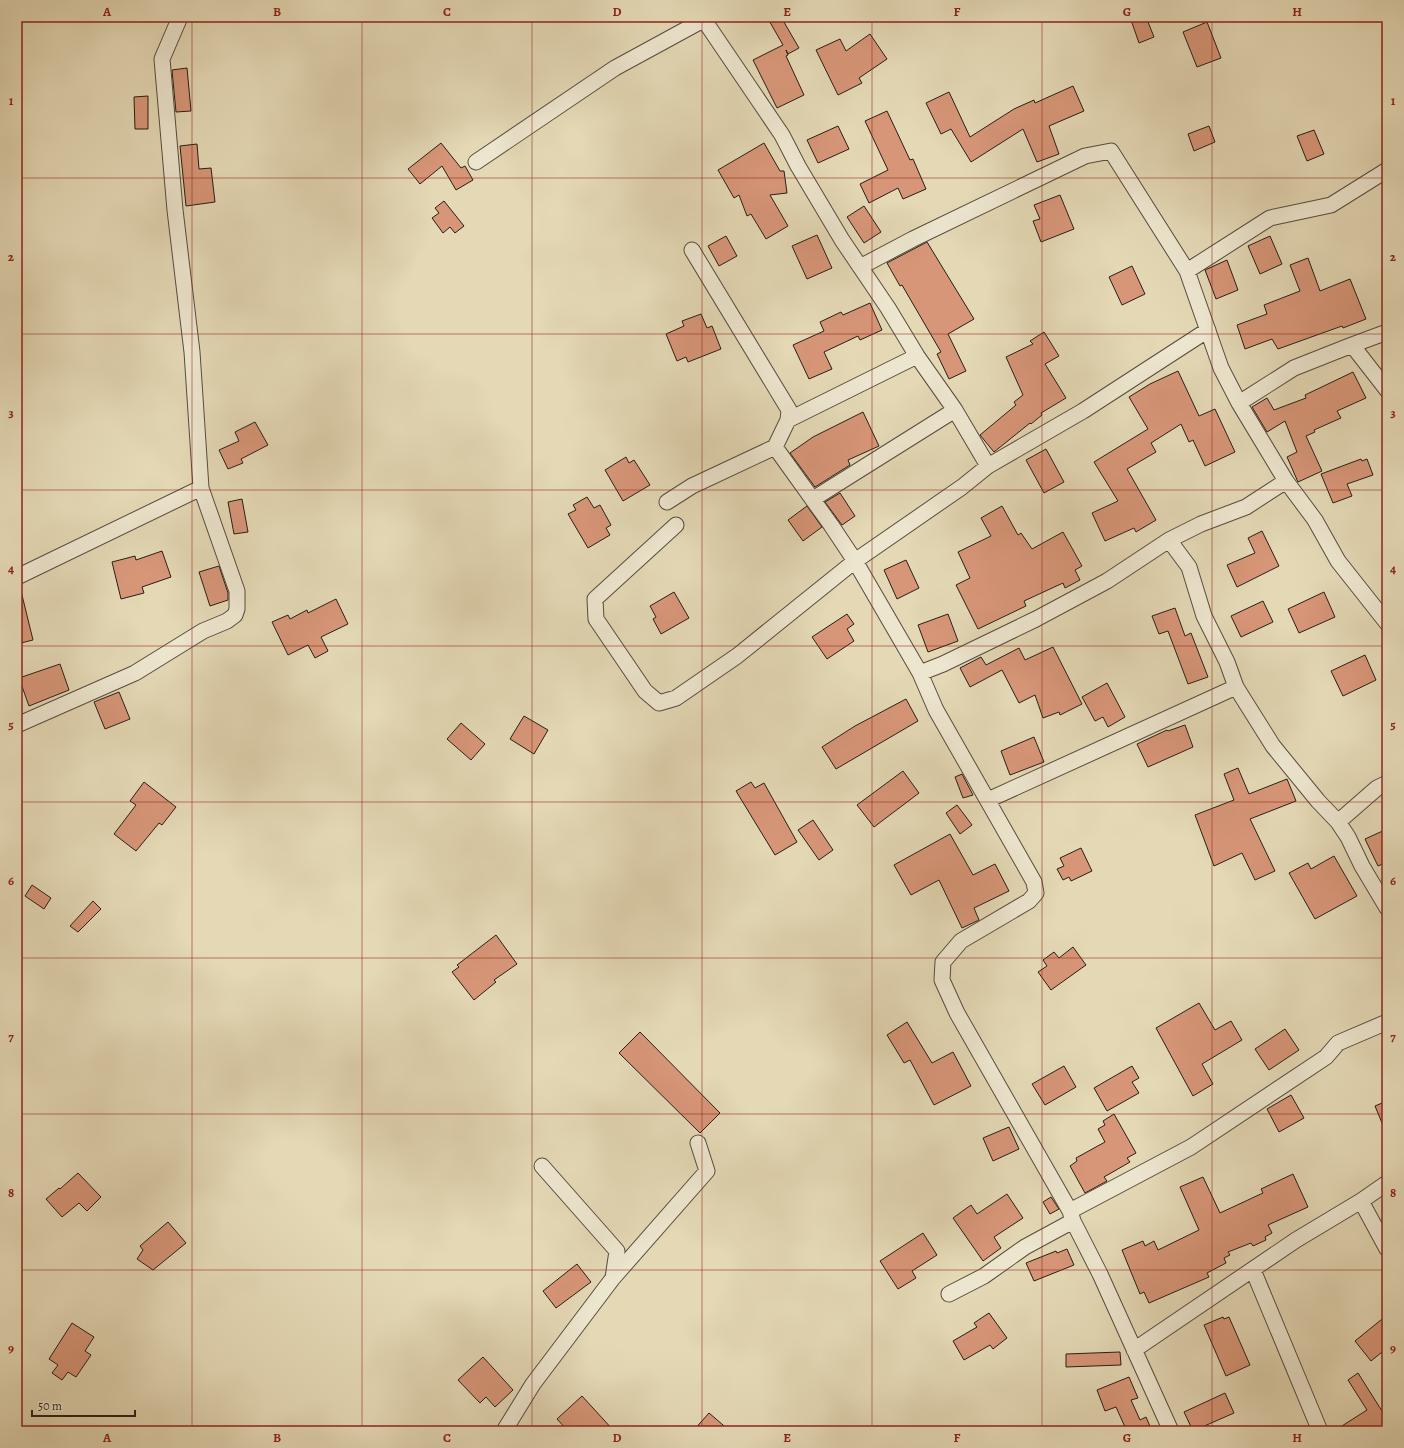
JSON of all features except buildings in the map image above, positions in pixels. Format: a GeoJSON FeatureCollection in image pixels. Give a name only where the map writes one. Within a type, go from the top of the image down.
{"type":"FeatureCollection","features":[{"type":"Feature","properties":{"kind":"street"},"geometry":{"type":"LineString","coordinates":[[17,725],[135,673],[185,642],[235,615],[237,609],[237,591],[201,488],[192,352],[176,210],[162,59],[180,17]]}},
{"type":"Feature","properties":{"kind":"street"},"geometry":{"type":"LineString","coordinates":[[476,162],[615,68],[704,18],[782,135],[798,166],[842,240],[888,308],[917,356],[955,410],[988,466]]}},
{"type":"Feature","properties":{"kind":"street"},"geometry":{"type":"LineString","coordinates":[[860,267],[913,239],[1085,156],[1111,151],[1187,271],[1221,368],[1239,403],[1286,481],[1315,520],[1338,561],[1387,623]]}},
{"type":"Feature","properties":{"kind":"street"},"geometry":{"type":"LineString","coordinates":[[1187,271],[1270,218],[1331,205],[1387,170]]}},
{"type":"Feature","properties":{"kind":"street"},"geometry":{"type":"LineString","coordinates":[[667,502],[692,486],[775,447],[788,420],[789,410],[692,250]]}},
{"type":"Feature","properties":{"kind":"street"},"geometry":{"type":"LineString","coordinates":[[676,525],[595,599],[596,620],[645,691],[659,703],[676,698],[737,656],[855,562],[962,487],[988,466],[1083,411],[1208,330]]}},
{"type":"Feature","properties":{"kind":"street"},"geometry":{"type":"LineString","coordinates":[[1239,403],[1294,368],[1387,332]]}},
{"type":"Feature","properties":{"kind":"street"},"geometry":{"type":"LineString","coordinates":[[1352,345],[1387,390]]}},
{"type":"Feature","properties":{"kind":"street"},"geometry":{"type":"LineString","coordinates":[[788,420],[917,356]]}},
{"type":"Feature","properties":{"kind":"street"},"geometry":{"type":"LineString","coordinates":[[813,499],[955,410]]}},
{"type":"Feature","properties":{"kind":"street"},"geometry":{"type":"LineString","coordinates":[[775,447],[813,499],[855,562],[920,673],[936,710],[1034,882],[1036,893],[1029,901],[961,941],[943,962],[942,980],[957,1012],[1071,1216],[1100,1274],[1171,1431]]}},
{"type":"Feature","properties":{"kind":"street"},"geometry":{"type":"LineString","coordinates":[[920,673],[943,664],[1062,605],[1106,581],[1169,540],[1201,524],[1246,506],[1286,481]]}},
{"type":"Feature","properties":{"kind":"street"},"geometry":{"type":"LineString","coordinates":[[17,577],[201,488]]}},
{"type":"Feature","properties":{"kind":"street"},"geometry":{"type":"LineString","coordinates":[[1169,540],[1189,567],[1204,616],[1227,662],[1236,687],[1273,746],[1318,801],[1338,822],[1348,837],[1362,866],[1387,908]]}},
{"type":"Feature","properties":{"kind":"street"},"geometry":{"type":"LineString","coordinates":[[988,800],[1236,687]]}},
{"type":"Feature","properties":{"kind":"street"},"geometry":{"type":"LineString","coordinates":[[1338,822],[1377,788],[1387,783]]}},
{"type":"Feature","properties":{"kind":"street"},"geometry":{"type":"LineString","coordinates":[[949,1294],[990,1273],[1071,1216],[1191,1148],[1326,1057],[1338,1043],[1387,1022]]}},
{"type":"Feature","properties":{"kind":"street"},"geometry":{"type":"LineString","coordinates":[[504,1431],[538,1378],[613,1278],[707,1171],[698,1143]]}},
{"type":"Feature","properties":{"kind":"street"},"geometry":{"type":"LineString","coordinates":[[542,1166],[617,1250],[613,1278]]}},
{"type":"Feature","properties":{"kind":"street"},"geometry":{"type":"LineString","coordinates":[[1134,1350],[1296,1240],[1361,1201],[1387,1183]]}},
{"type":"Feature","properties":{"kind":"street"},"geometry":{"type":"LineString","coordinates":[[1361,1201],[1387,1249]]}},
{"type":"Feature","properties":{"kind":"street"},"geometry":{"type":"LineString","coordinates":[[1253,1270],[1320,1431]]}}]}
